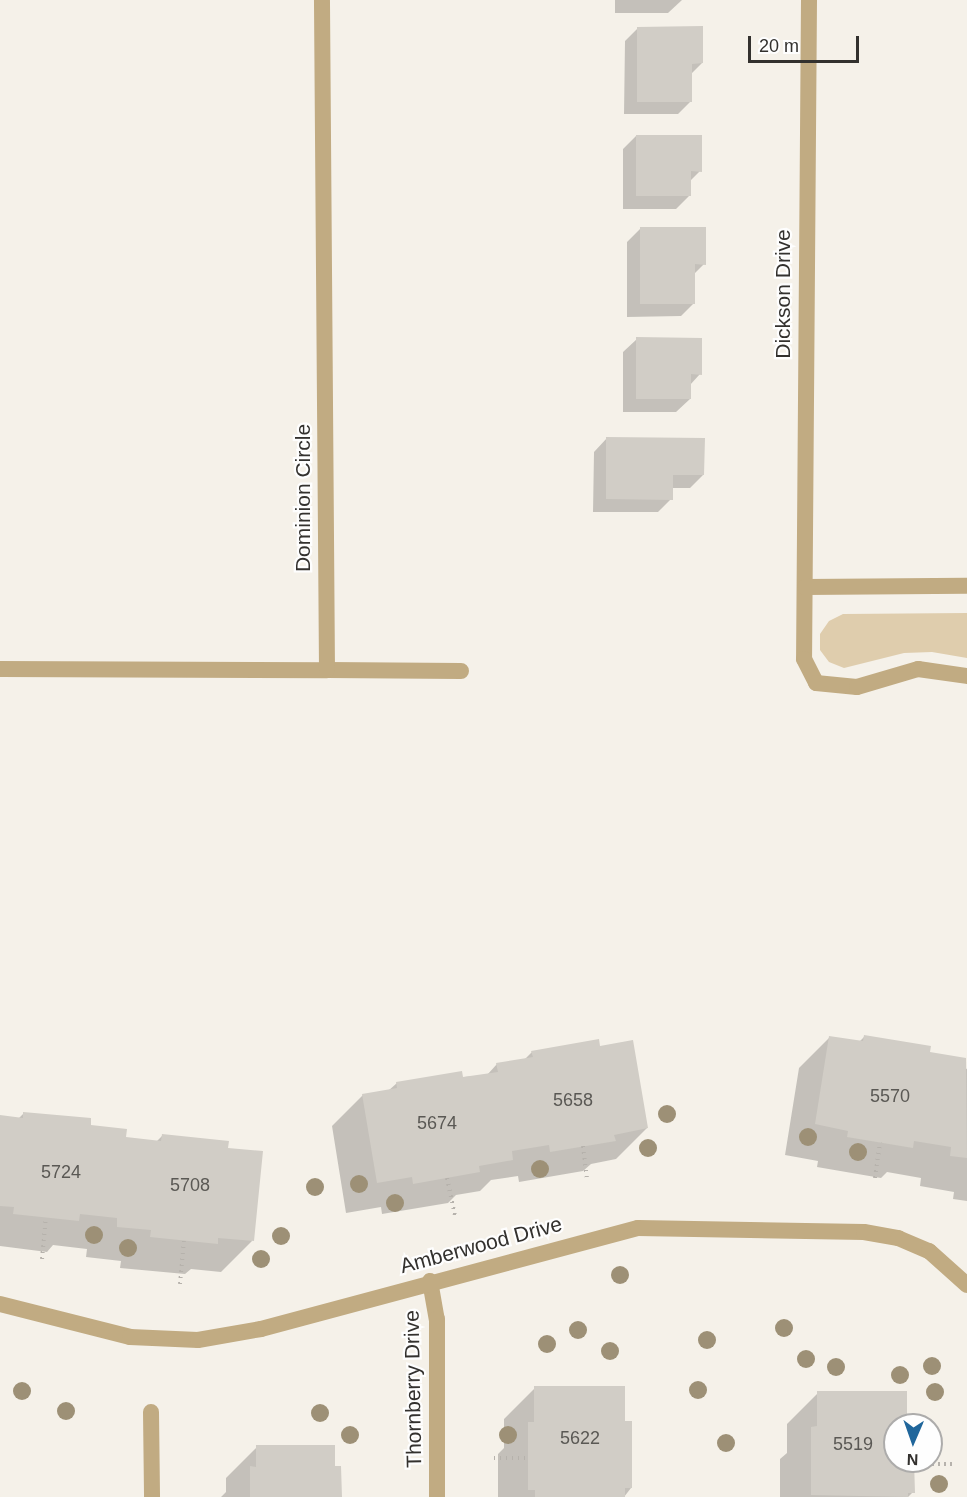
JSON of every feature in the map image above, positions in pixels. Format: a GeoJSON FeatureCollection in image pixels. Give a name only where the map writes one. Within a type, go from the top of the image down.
{"type":"FeatureCollection","features":[{"type":"Feature","properties":{"kind":"street","name":"Dominion Circle"},"geometry":{"type":"LineString","coordinates":[[322,0],[327,670]]}},
{"type":"Feature","properties":{"kind":"street","name":"Dickson Drive"},"geometry":{"type":"LineString","coordinates":[[809,0],[804,658],[816,683],[857,687],[918,669],[967,676]]}},
{"type":"Feature","properties":{"kind":"street"},"geometry":{"type":"LineString","coordinates":[[805,587],[967,586]]}},
{"type":"Feature","properties":{"kind":"street"},"geometry":{"type":"LineString","coordinates":[[0,669],[461,670]]}},
{"type":"Feature","properties":{"kind":"street","name":"Amberwood Drive"},"geometry":{"type":"LineString","coordinates":[[0,1304],[130,1337],[198,1340],[261,1329],[430,1281],[638,1228],[864,1232],[898,1238],[929,1251],[967,1285]]}},
{"type":"Feature","properties":{"kind":"street","name":"Thornberry Drive"},"geometry":{"type":"LineString","coordinates":[[430,1281],[437,1319],[437,1497]]}},
{"type":"Feature","properties":{"kind":"street"},"geometry":{"type":"LineString","coordinates":[[152,1412],[152,1497]]}},
{"type":"Feature","properties":{"kind":"path"},"geometry":{"type":"LineString","coordinates":[[875,1178],[880,1142]]}},
{"type":"Feature","properties":{"kind":"path"},"geometry":{"type":"LineString","coordinates":[[583,1146],[587,1178]]}},
{"type":"Feature","properties":{"kind":"path"},"geometry":{"type":"LineString","coordinates":[[447,1178],[455,1217]]}},
{"type":"Feature","properties":{"kind":"path"},"geometry":{"type":"LineString","coordinates":[[42,1259],[46,1218]]}},
{"type":"Feature","properties":{"kind":"path"},"geometry":{"type":"LineString","coordinates":[[180,1284],[184,1241]]}},
{"type":"Feature","properties":{"kind":"path"},"geometry":{"type":"LineString","coordinates":[[494,1458],[528,1458]]}},
{"type":"Feature","properties":{"kind":"path"},"geometry":{"type":"LineString","coordinates":[[943,1464],[956,1464]]}},
{"type":"Feature","properties":{"kind":"shaded area"},"geometry":{"type":"Polygon","coordinates":[[[967,613],[967,658],[932,652],[904,653],[844,668],[829,662],[820,650],[820,634],[829,621],[843,614],[967,613]]]}},
{"type":"Feature","properties":{"kind":"building"},"geometry":{"type":"Polygon","coordinates":[[[703,26],[703,63],[692,64],[692,102],[637,102],[637,27],[703,26]]]}},
{"type":"Feature","properties":{"kind":"building"},"geometry":{"type":"Polygon","coordinates":[[[636,135],[702,135],[702,172],[691,171],[691,196],[636,196],[636,135]]]}},
{"type":"Feature","properties":{"kind":"building"},"geometry":{"type":"Polygon","coordinates":[[[640,227],[706,227],[706,265],[695,264],[695,304],[640,304],[640,227]]]}},
{"type":"Feature","properties":{"kind":"building"},"geometry":{"type":"Polygon","coordinates":[[[636,337],[702,338],[702,375],[691,374],[691,399],[636,399],[636,337]]]}},
{"type":"Feature","properties":{"kind":"building"},"geometry":{"type":"Polygon","coordinates":[[[606,437],[705,438],[704,475],[673,475],[673,500],[606,499],[606,437]]]}},
{"type":"Feature","properties":{"kind":"building"},"geometry":{"type":"Polygon","coordinates":[[[864,1035],[931,1046],[930,1052],[966,1058],[967,1158],[950,1156],[951,1147],[914,1141],[913,1148],[847,1137],[848,1131],[815,1124],[829,1036],[863,1041],[864,1035]]]}},
{"type":"Feature","properties":{"kind":"building"},"geometry":{"type":"Polygon","coordinates":[[[599,1039],[600,1046],[633,1040],[648,1128],[614,1135],[616,1141],[550,1152],[549,1145],[512,1151],[513,1160],[479,1166],[480,1172],[413,1184],[412,1177],[377,1183],[362,1094],[397,1088],[396,1082],[462,1071],[463,1077],[498,1072],[496,1063],[533,1057],[531,1051],[599,1039]]]}},
{"type":"Feature","properties":{"kind":"building"},"geometry":{"type":"Polygon","coordinates":[[[23,1112],[91,1118],[91,1125],[127,1129],[126,1137],[161,1141],[162,1134],[229,1141],[228,1148],[263,1151],[254,1241],[218,1238],[218,1244],[150,1237],[151,1230],[117,1227],[117,1218],[80,1214],[79,1221],[13,1214],[14,1207],[0,1206],[0,1115],[23,1118],[23,1112]]]}},
{"type":"Feature","properties":{"kind":"building"},"geometry":{"type":"Polygon","coordinates":[[[534,1386],[625,1386],[625,1421],[632,1421],[632,1488],[625,1488],[625,1497],[535,1497],[535,1490],[528,1490],[528,1422],[534,1422],[534,1386]]]}},
{"type":"Feature","properties":{"kind":"building"},"geometry":{"type":"Polygon","coordinates":[[[817,1391],[907,1391],[907,1413],[883,1413],[883,1473],[914,1473],[915,1493],[908,1493],[908,1497],[811,1495],[811,1427],[817,1426],[817,1391]]]}},
{"type":"Feature","properties":{"kind":"building"},"geometry":{"type":"Polygon","coordinates":[[[256,1445],[335,1445],[335,1466],[341,1466],[342,1497],[250,1497],[250,1466],[256,1467],[256,1445]]]}}]}
